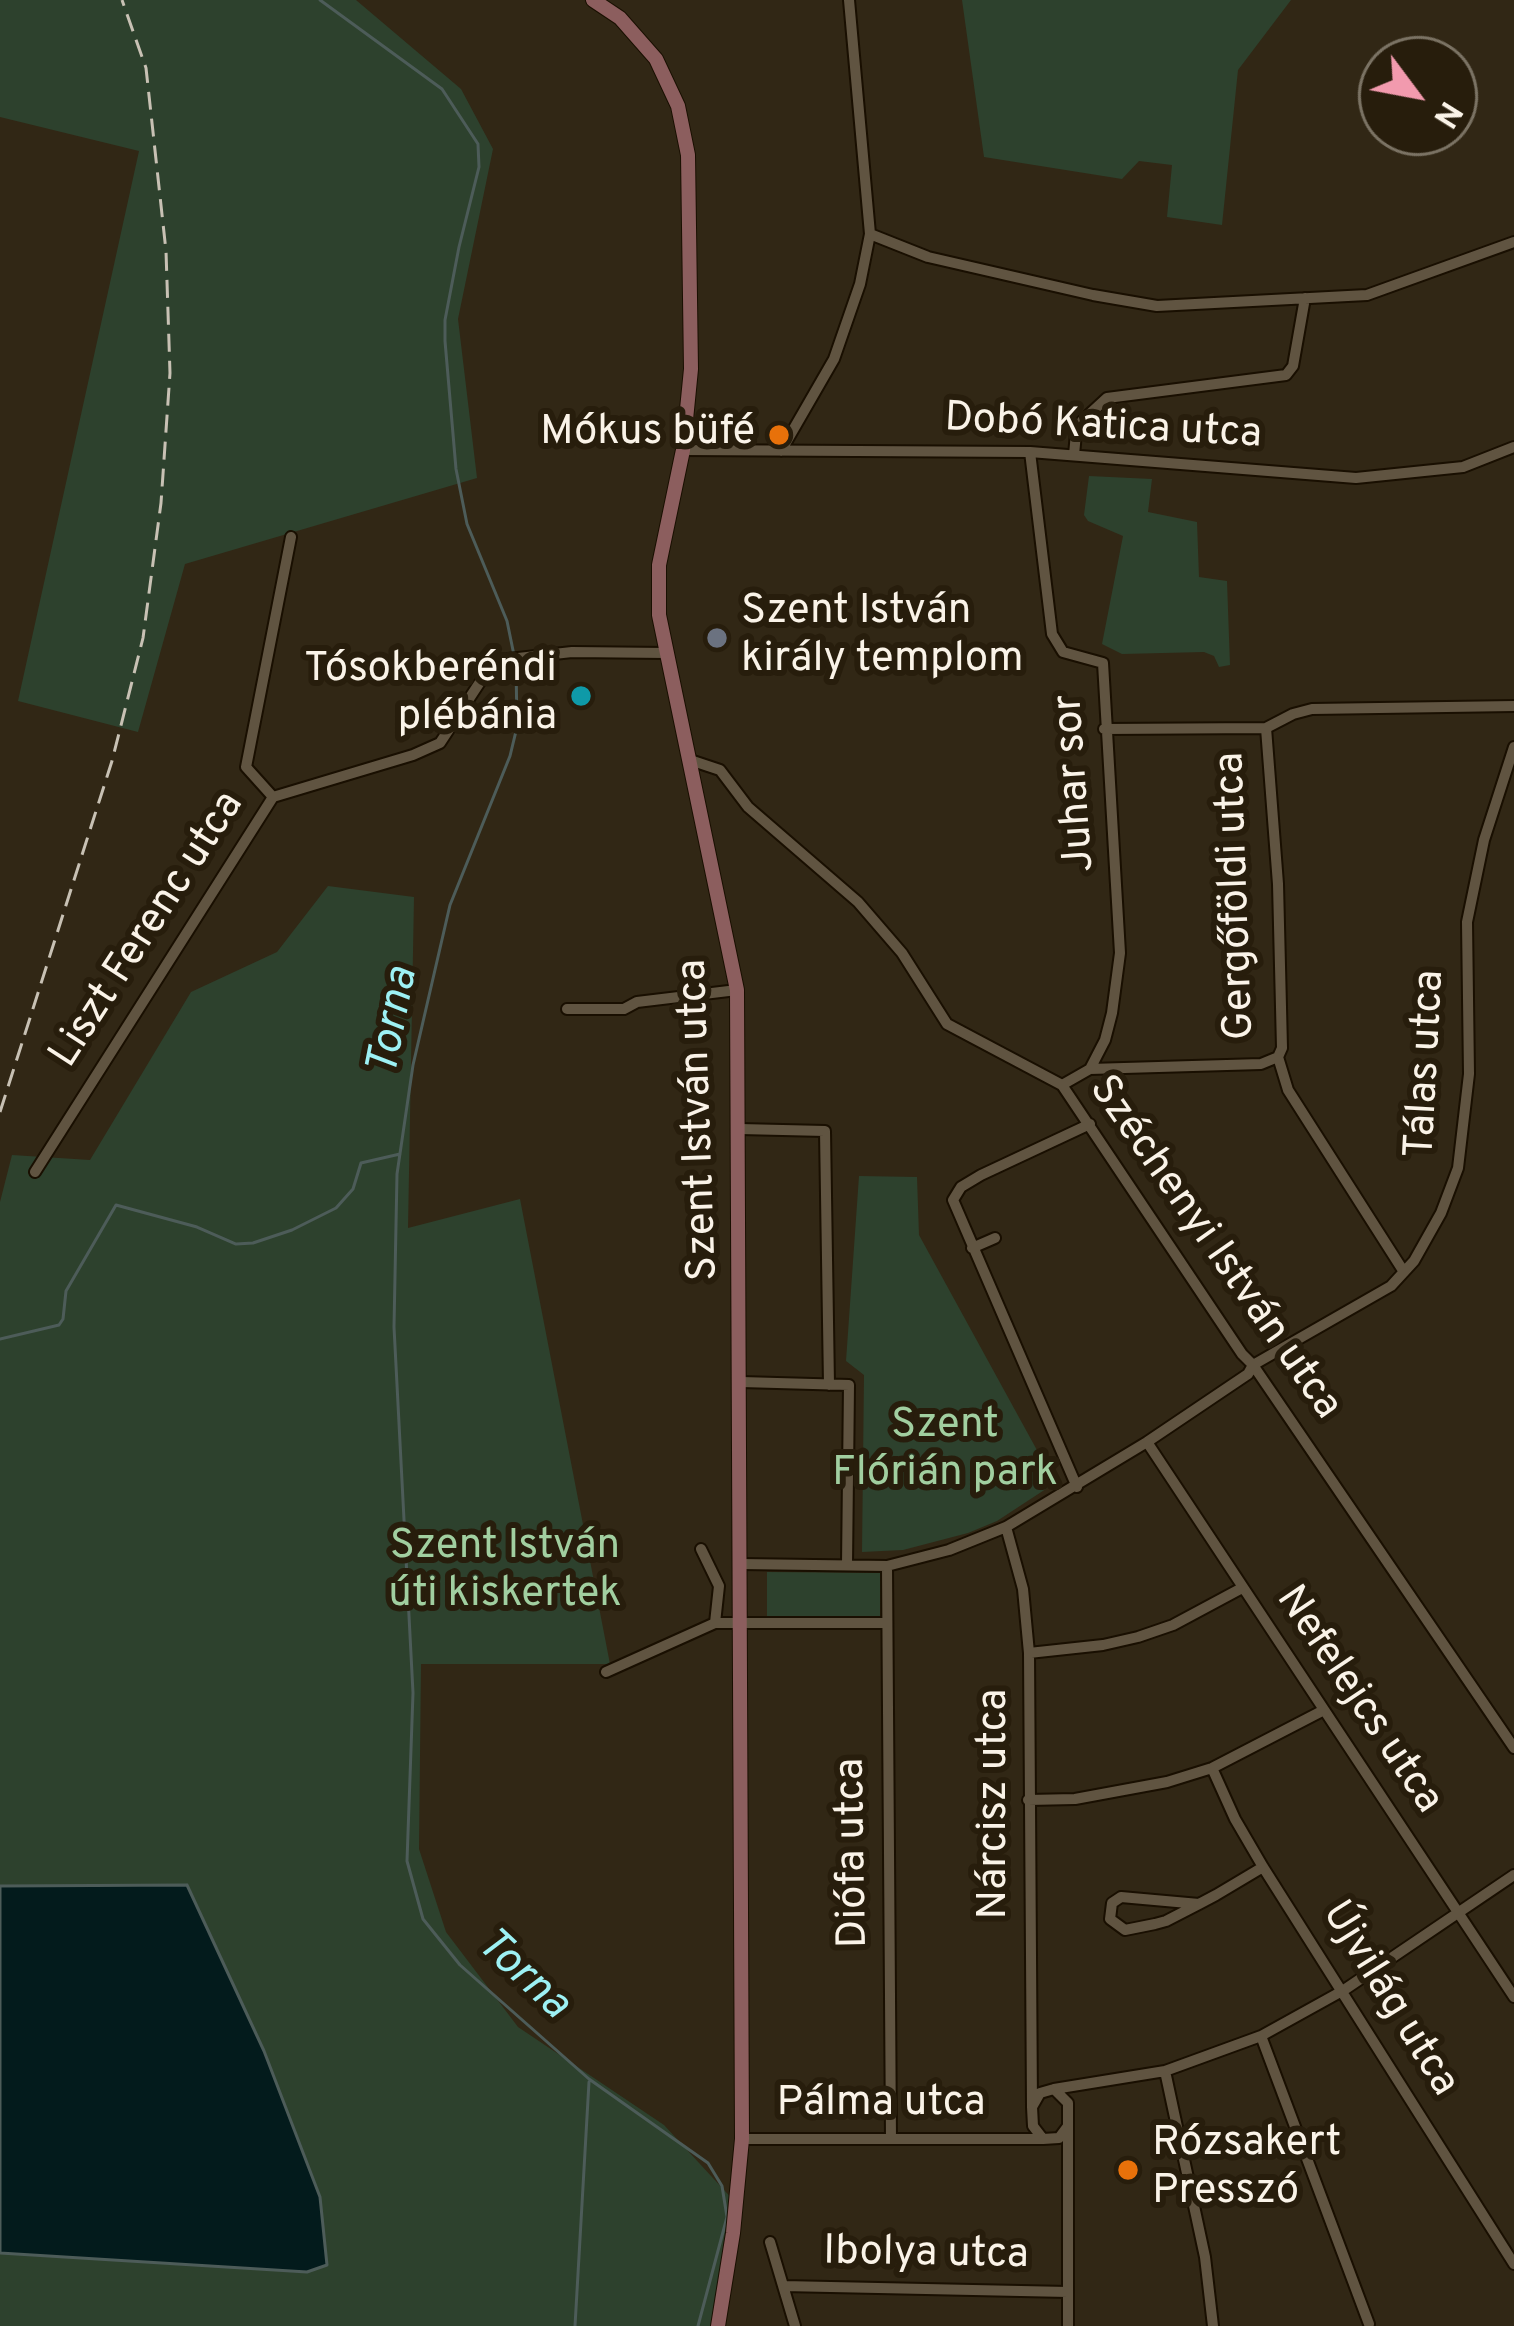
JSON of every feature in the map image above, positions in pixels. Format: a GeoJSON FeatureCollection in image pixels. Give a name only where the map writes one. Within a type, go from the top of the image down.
{"type":"FeatureCollection","features":[{"type":"Feature","properties":{"kind":"main road","name":"Szent István utca"},"geometry":{"type":"LineString","coordinates":[[593,0],[620,18],[656,59],[683,124],[691,349],[683,450],[659,566],[658,615],[736,990],[742,2139],[738,2199],[718,2326]]}},
{"type":"Feature","properties":{"kind":"street"},"geometry":{"type":"LineString","coordinates":[[781,451],[834,359],[860,284],[870,234],[848,0]]}},
{"type":"Feature","properties":{"kind":"street"},"geometry":{"type":"LineString","coordinates":[[870,234],[946,262],[1156,306],[1367,295],[1514,242]]}},
{"type":"Feature","properties":{"kind":"street"},"geometry":{"type":"LineString","coordinates":[[1074,455],[1076,433],[1107,398],[1286,375],[1293,366],[1305,298]]}},
{"type":"Feature","properties":{"kind":"street","name":"Dobó Katica utca"},"geometry":{"type":"LineString","coordinates":[[683,450],[1030,452],[1356,478],[1463,467],[1514,447]]}},
{"type":"Feature","properties":{"kind":"street","name":"Juhar sor"},"geometry":{"type":"LineString","coordinates":[[1030,452],[1052,634],[1063,652],[1102,663],[1120,953],[1106,1040],[1090,1069]]}},
{"type":"Feature","properties":{"kind":"street"},"geometry":{"type":"LineString","coordinates":[[273,797],[246,767],[290,537]]}},
{"type":"Feature","properties":{"kind":"street","name":"Liszt Ferenc utca"},"geometry":{"type":"LineString","coordinates":[[34,1172],[273,797],[413,755],[440,742],[500,660],[666,652]]}},
{"type":"Feature","properties":{"kind":"street","name":"Gergőföldi utca"},"geometry":{"type":"LineString","coordinates":[[1104,729],[1266,728],[1312,710],[1514,706]]}},
{"type":"Feature","properties":{"kind":"street","name":"Gergőföldi utca"},"geometry":{"type":"LineString","coordinates":[[1062,1085],[1090,1069],[1261,1064],[1278,1057],[1283,1025],[1266,728]]}},
{"type":"Feature","properties":{"kind":"street","name":"Tálas utca"},"geometry":{"type":"LineString","coordinates":[[741,1564],[887,1566],[949,1550],[1006,1527],[1147,1442],[1248,1374],[1253,1365],[1391,1286],[1441,1213],[1458,1168],[1469,1074],[1467,922],[1484,840],[1514,747]]}},
{"type":"Feature","properties":{"kind":"street","name":"Széchenyi István utca"},"geometry":{"type":"LineString","coordinates":[[690,760],[720,770],[748,807],[858,902],[902,953],[947,1024],[1062,1085],[1514,1748]]}},
{"type":"Feature","properties":{"kind":"street"},"geometry":{"type":"LineString","coordinates":[[567,1009],[624,1009],[637,1002],[736,990]]}},
{"type":"Feature","properties":{"kind":"street"},"geometry":{"type":"LineString","coordinates":[[1278,1057],[1288,1090],[1404,1272]]}},
{"type":"Feature","properties":{"kind":"street"},"geometry":{"type":"LineString","coordinates":[[1077,1487],[954,1208],[955,1192],[981,1175],[1090,1124]]}},
{"type":"Feature","properties":{"kind":"street"},"geometry":{"type":"LineString","coordinates":[[740,1129],[825,1131],[830,1385]]}},
{"type":"Feature","properties":{"kind":"street"},"geometry":{"type":"LineString","coordinates":[[972,1249],[995,1238]]}},
{"type":"Feature","properties":{"kind":"street"},"geometry":{"type":"LineString","coordinates":[[741,1382],[849,1385],[847,1565]]}},
{"type":"Feature","properties":{"kind":"street","name":"Nefelejcs utca"},"geometry":{"type":"LineString","coordinates":[[1147,1442],[1514,1996]]}},
{"type":"Feature","properties":{"kind":"street","name":"Nárcisz utca"},"geometry":{"type":"LineString","coordinates":[[1006,1527],[1023,1589],[1029,1653],[1036,2088],[1032,2107]]}},
{"type":"Feature","properties":{"kind":"street"},"geometry":{"type":"LineString","coordinates":[[701,1549],[719,1586],[715,1624]]}},
{"type":"Feature","properties":{"kind":"street","name":"Diófa utca"},"geometry":{"type":"LineString","coordinates":[[887,1566],[891,2139]]}},
{"type":"Feature","properties":{"kind":"street"},"geometry":{"type":"LineString","coordinates":[[1029,1653],[1138,1637],[1204,1610],[1242,1588]]}},
{"type":"Feature","properties":{"kind":"street"},"geometry":{"type":"LineString","coordinates":[[606,1672],[715,1624],[886,1624]]}},
{"type":"Feature","properties":{"kind":"street"},"geometry":{"type":"LineString","coordinates":[[1028,1800],[1118,1794],[1212,1768],[1324,1710]]}},
{"type":"Feature","properties":{"kind":"street","name":"Újvilág utca"},"geometry":{"type":"LineString","coordinates":[[1212,1768],[1263,1867],[1514,2264]]}},
{"type":"Feature","properties":{"kind":"street"},"geometry":{"type":"LineString","coordinates":[[1199,1904],[1120,1897],[1112,1903],[1110,1919],[1126,1930],[1166,1921],[1199,1904],[1263,1867]]}},
{"type":"Feature","properties":{"kind":"street","name":"Pálma utca"},"geometry":{"type":"LineString","coordinates":[[1036,2088],[1065,2091],[1165,2071],[1261,2036],[1344,1990],[1514,1875]]}},
{"type":"Feature","properties":{"kind":"street"},"geometry":{"type":"LineString","coordinates":[[1261,2036],[1369,2324]]}},
{"type":"Feature","properties":{"kind":"street"},"geometry":{"type":"LineString","coordinates":[[1165,2071],[1205,2257],[1213,2326]]}},
{"type":"Feature","properties":{"kind":"street"},"geometry":{"type":"LineString","coordinates":[[1065,2091],[1068,2326]]}},
{"type":"Feature","properties":{"kind":"street","name":"Pálma utca"},"geometry":{"type":"LineString","coordinates":[[1032,2107],[1033,2126],[1043,2139]]}},
{"type":"Feature","properties":{"kind":"street","name":"Pálma utca"},"geometry":{"type":"LineString","coordinates":[[1020,2139],[1033,2126]]}},
{"type":"Feature","properties":{"kind":"street"},"geometry":{"type":"LineString","coordinates":[[1068,2126],[1059,2138],[1069,2155]]}},
{"type":"Feature","properties":{"kind":"street","name":"Pálma utca"},"geometry":{"type":"LineString","coordinates":[[742,2139],[1059,2138]]}},
{"type":"Feature","properties":{"kind":"street"},"geometry":{"type":"LineString","coordinates":[[770,2242],[795,2326]]}},
{"type":"Feature","properties":{"kind":"street","name":"Ibolya utca"},"geometry":{"type":"LineString","coordinates":[[783,2286],[1068,2291]]}},
{"type":"Feature","properties":{"kind":"green space"},"geometry":{"type":"Polygon","coordinates":[[[0,0],[356,0],[461,89],[493,149],[458,319],[477,478],[185,564],[138,732],[18,701],[139,151],[0,117],[0,0]]]}},
{"type":"Feature","properties":{"kind":"green space"},"geometry":{"type":"Polygon","coordinates":[[[962,0],[1291,0],[1238,70],[1222,225],[1167,217],[1172,165],[1139,161],[1122,179],[984,157],[962,0]]]}},
{"type":"Feature","properties":{"kind":"green space"},"geometry":{"type":"Polygon","coordinates":[[[1089,476],[1152,479],[1148,512],[1197,522],[1199,577],[1227,581],[1230,665],[1219,667],[1214,656],[1204,652],[1122,654],[1102,644],[1123,536],[1084,515],[1089,476]]]}},
{"type":"Feature","properties":{"kind":"green space","name":"Szent István úti kiskertek"},"geometry":{"type":"Polygon","coordinates":[[[328,886],[414,897],[408,1228],[520,1199],[610,1664],[421,1664],[419,1849],[446,1932],[518,2027],[664,2125],[736,2203],[716,2326],[0,2326],[0,2253],[307,2272],[327,2265],[187,1885],[0,1886],[0,1202],[12,1155],[90,1160],[191,992],[277,952],[328,886]]]}},
{"type":"Feature","properties":{"kind":"green space","name":"Szent Flórián park"},"geometry":{"type":"Polygon","coordinates":[[[859,1176],[917,1177],[919,1235],[1055,1483],[997,1521],[903,1550],[862,1552],[864,1375],[846,1361],[859,1176]]]}},
{"type":"Feature","properties":{"kind":"green space"},"geometry":{"type":"Polygon","coordinates":[[[767,1572],[881,1573],[880,1620],[767,1620],[767,1572]]]}},
{"type":"Feature","properties":{"kind":"water"},"geometry":{"type":"Polygon","coordinates":[[[187,1885],[264,2051],[320,2197],[327,2265],[307,2272],[0,2253],[0,1886],[187,1885]]]}},
{"type":"Feature","properties":{"kind":"waterway","name":"Torna"},"geometry":{"type":"LineString","coordinates":[[320,0],[442,89],[478,144],[479,167],[459,247],[445,341],[456,469],[467,524],[507,621],[516,665],[517,727],[510,756],[450,905],[413,1065],[397,1174],[394,1327],[413,1693],[407,1861],[423,1919],[460,1965],[589,2079],[708,2163],[722,2186],[727,2217],[698,2326]]}},
{"type":"Feature","properties":{"kind":"waterway"},"geometry":{"type":"LineString","coordinates":[[0,1339],[59,1325],[66,1291],[116,1205],[197,1227],[236,1244],[253,1243],[336,1208],[353,1189],[361,1163],[400,1154]]}},
{"type":"Feature","properties":{"kind":"waterway","name":"Torna"},"geometry":{"type":"LineString","coordinates":[[575,2326],[589,2082]]}},
{"type":"Feature","properties":{"kind":"railway"},"geometry":{"type":"LineString","coordinates":[[0,1112],[112,761],[143,638],[161,503],[170,373],[166,251],[146,68],[122,0]]}},
{"type":"Feature","properties":{"kind":"place","name":"Mókus büfé"},"geometry":{"type":"Point","coordinates":[779,435]}},
{"type":"Feature","properties":{"kind":"place","name":"Szent István király templom"},"geometry":{"type":"Point","coordinates":[717,638]}},
{"type":"Feature","properties":{"kind":"place","name":"Tósokberéndi plébánia"},"geometry":{"type":"Point","coordinates":[581,696]}},
{"type":"Feature","properties":{"kind":"place","name":"Rózsakert Presszó"},"geometry":{"type":"Point","coordinates":[1128,2170]}}]}
